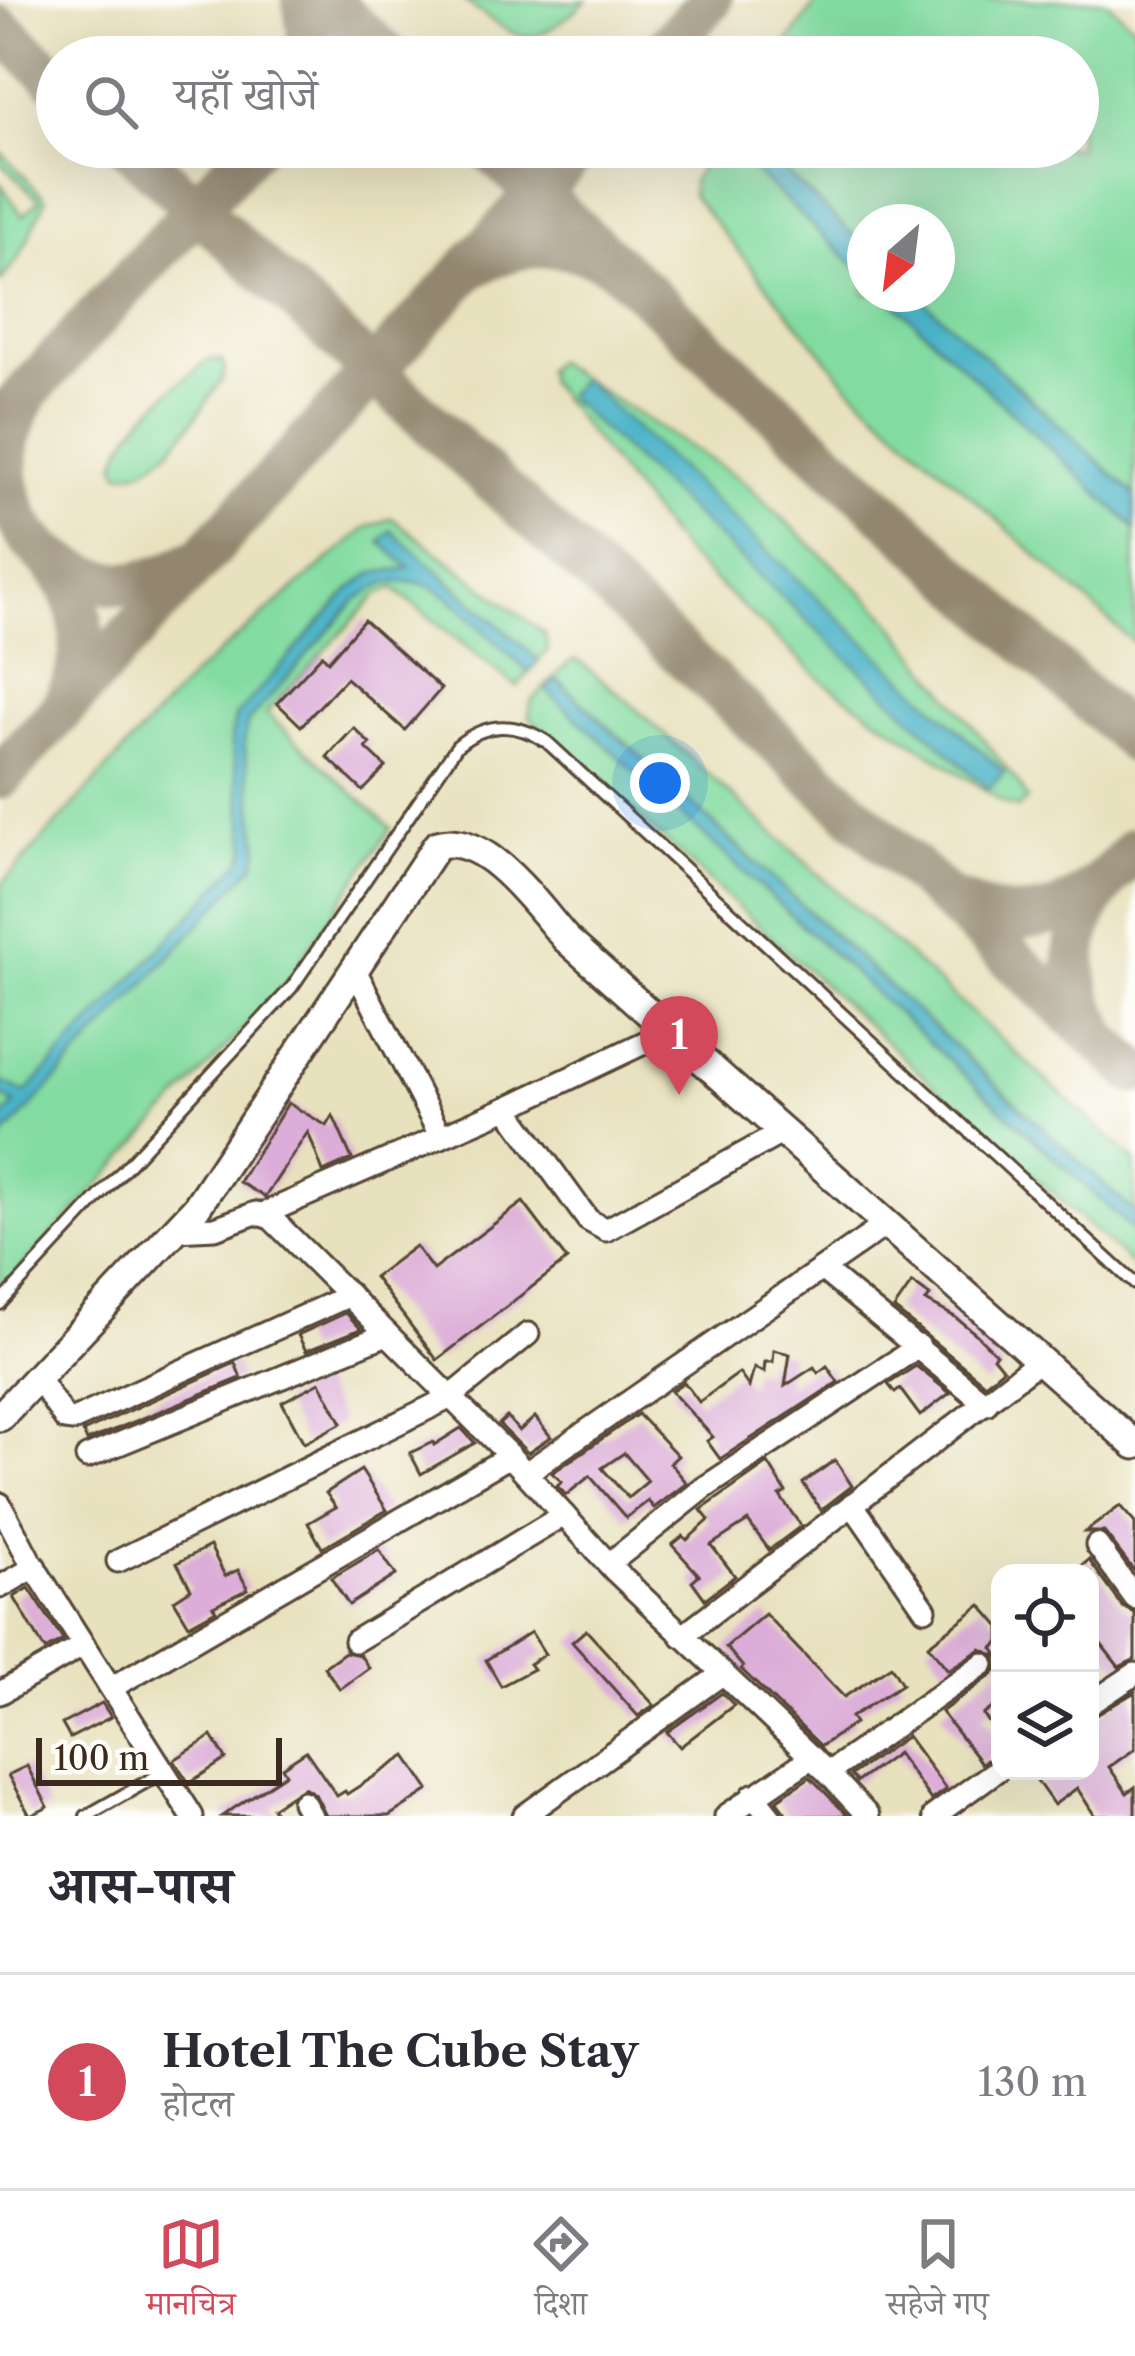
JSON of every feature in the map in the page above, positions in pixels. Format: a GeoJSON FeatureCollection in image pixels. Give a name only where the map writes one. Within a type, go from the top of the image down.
{"type":"FeatureCollection","features":[{"type":"Feature","properties":{"kind":"street"},"geometry":{"type":"LineString","coordinates":[[0,1417],[196,1208],[437,845],[454,840],[470,845],[507,873],[566,938],[1135,1445]]}},
{"type":"Feature","properties":{"kind":"street"},"geometry":{"type":"LineString","coordinates":[[355,970],[441,1137]]}},
{"type":"Feature","properties":{"kind":"street"},"geometry":{"type":"LineString","coordinates":[[175,1230],[215,1228],[247,1214],[263,1214],[507,1108],[669,1030]]}},
{"type":"Feature","properties":{"kind":"street"},"geometry":{"type":"LineString","coordinates":[[507,1108],[588,1220],[606,1230],[783,1132]]}},
{"type":"Feature","properties":{"kind":"street"},"geometry":{"type":"LineString","coordinates":[[263,1214],[452,1397],[609,1564],[868,1816]]}},
{"type":"Feature","properties":{"kind":"street"},"geometry":{"type":"LineString","coordinates":[[111,1688],[518,1465],[887,1225]]}},
{"type":"Feature","properties":{"kind":"street"},"geometry":{"type":"LineString","coordinates":[[823,1270],[986,1404]]}},
{"type":"Feature","properties":{"kind":"street"},"geometry":{"type":"LineString","coordinates":[[37,1377],[65,1419],[73,1420],[350,1295]]}},
{"type":"Feature","properties":{"kind":"street"},"geometry":{"type":"LineString","coordinates":[[87,1457],[387,1334]]}},
{"type":"Feature","properties":{"kind":"street"},"geometry":{"type":"LineString","coordinates":[[118,1561],[452,1397],[528,1334]]}},
{"type":"Feature","properties":{"kind":"street"},"geometry":{"type":"LineString","coordinates":[[609,1564],[704,1488],[919,1346]]}},
{"type":"Feature","properties":{"kind":"street"},"geometry":{"type":"LineString","coordinates":[[682,1636],[1040,1360]]}},
{"type":"Feature","properties":{"kind":"street"},"geometry":{"type":"LineString","coordinates":[[0,1504],[192,1816]]}},
{"type":"Feature","properties":{"kind":"street"},"geometry":{"type":"LineString","coordinates":[[852,1504],[925,1609]]}},
{"type":"Feature","properties":{"kind":"street"},"geometry":{"type":"LineString","coordinates":[[355,1641],[564,1515]]}},
{"type":"Feature","properties":{"kind":"street"},"geometry":{"type":"LineString","coordinates":[[1097,1545],[1135,1598]]}},
{"type":"Feature","properties":{"kind":"street"},"geometry":{"type":"LineString","coordinates":[[0,1587],[35,1567]]}},
{"type":"Feature","properties":{"kind":"street"},"geometry":{"type":"LineString","coordinates":[[0,1693],[84,1645]]}},
{"type":"Feature","properties":{"kind":"street"},"geometry":{"type":"LineString","coordinates":[[726,1816],[753,1796],[820,1765],[982,1664]]}},
{"type":"Feature","properties":{"kind":"street"},"geometry":{"type":"LineString","coordinates":[[524,1816],[722,1674]]}},
{"type":"Feature","properties":{"kind":"street"},"geometry":{"type":"LineString","coordinates":[[1099,1698],[1135,1674]]}},
{"type":"Feature","properties":{"kind":"street"},"geometry":{"type":"LineString","coordinates":[[934,1816],[991,1775]]}},
{"type":"Feature","properties":{"kind":"street"},"geometry":{"type":"LineString","coordinates":[[753,1796],[770,1816]]}},
{"type":"Feature","properties":{"kind":"lane"},"geometry":{"type":"LineString","coordinates":[[0,1304],[292,988],[457,746],[484,728],[501,725],[547,742],[1135,1285]]}},
{"type":"Feature","properties":{"kind":"lane"},"geometry":{"type":"LineString","coordinates":[[86,1816],[164,1772]]}},
{"type":"Feature","properties":{"kind":"green space"},"geometry":{"type":"Polygon","coordinates":[[[463,0],[587,0],[551,28],[525,36],[500,26],[463,0]]]}},
{"type":"Feature","properties":{"kind":"green space"},"geometry":{"type":"Polygon","coordinates":[[[818,0],[1105,0],[1135,27],[1135,495],[937,312],[955,312],[955,204],[847,204],[847,229],[781,168],[1099,168],[1099,36],[793,36],[818,0]]]}},
{"type":"Feature","properties":{"kind":"green space"},"geometry":{"type":"Polygon","coordinates":[[[0,151],[46,199],[20,256],[0,282],[0,183],[23,216],[39,200],[0,162],[0,151]]]}},
{"type":"Feature","properties":{"kind":"green space"},"geometry":{"type":"Polygon","coordinates":[[[700,168],[750,168],[847,258],[847,312],[904,312],[1135,528],[1135,644],[850,387],[692,195],[692,181],[700,168]]]}},
{"type":"Feature","properties":{"kind":"green space"},"geometry":{"type":"Polygon","coordinates":[[[214,359],[222,361],[222,379],[179,439],[152,464],[120,473],[116,464],[122,448],[141,420],[214,359]]]}},
{"type":"Feature","properties":{"kind":"green space"},"geometry":{"type":"Polygon","coordinates":[[[554,361],[743,481],[885,614],[1027,800],[1018,808],[1004,803],[824,682],[685,554],[549,383],[545,370],[554,361]],[[581,379],[567,396],[989,789],[1004,772],[581,379]]]}},
{"type":"Feature","properties":{"kind":"green space"},"geometry":{"type":"Polygon","coordinates":[[[392,518],[545,634],[548,650],[517,687],[393,588],[377,595],[266,713],[391,828],[284,985],[0,1292],[0,886],[193,675],[367,527],[392,518]]]}},
{"type":"Feature","properties":{"kind":"green space"},"geometry":{"type":"Polygon","coordinates":[[[577,660],[1135,1161],[1135,1213],[557,679],[546,689],[1135,1232],[1135,1268],[529,717],[531,702],[569,662],[577,660]]]}},
{"type":"Feature","properties":{"kind":"water"},"geometry":{"type":"Polygon","coordinates":[[[750,168],[781,168],[847,229],[847,258],[750,168]]]}},
{"type":"Feature","properties":{"kind":"water"},"geometry":{"type":"Polygon","coordinates":[[[904,312],[937,312],[1135,495],[1135,528],[904,312]]]}},
{"type":"Feature","properties":{"kind":"water"},"geometry":{"type":"Polygon","coordinates":[[[582,378],[1004,772],[988,789],[566,396],[582,378]]]}},
{"type":"Feature","properties":{"kind":"water"},"geometry":{"type":"Polygon","coordinates":[[[391,530],[539,660],[528,672],[432,587],[416,582],[385,583],[357,599],[247,723],[244,743],[259,849],[255,864],[0,1141],[0,1121],[15,1104],[0,1095],[0,1081],[26,1093],[242,860],[247,847],[231,738],[235,717],[350,589],[372,573],[409,568],[380,542],[391,530]]]}},
{"type":"Feature","properties":{"kind":"water"},"geometry":{"type":"Polygon","coordinates":[[[556,679],[1135,1213],[1135,1232],[546,690],[556,679]]]}},
{"type":"Feature","properties":{"kind":"building"},"geometry":{"type":"Polygon","coordinates":[[[364,620],[441,689],[405,730],[346,678],[301,726],[277,703],[322,655],[328,661],[364,620]]]}},
{"type":"Feature","properties":{"kind":"building"},"geometry":{"type":"Polygon","coordinates":[[[354,728],[386,767],[363,791],[327,757],[354,728]]]}},
{"type":"Feature","properties":{"kind":"building"},"geometry":{"type":"Polygon","coordinates":[[[288,1103],[327,1126],[333,1116],[352,1159],[323,1172],[308,1132],[265,1197],[239,1182],[288,1103]]]}},
{"type":"Feature","properties":{"kind":"building"},"geometry":{"type":"Polygon","coordinates":[[[523,1202],[567,1260],[437,1360],[374,1277],[415,1246],[433,1270],[523,1202]]]}},
{"type":"Feature","properties":{"kind":"building"},"geometry":{"type":"Polygon","coordinates":[[[912,1283],[930,1296],[926,1301],[976,1334],[996,1354],[993,1357],[1003,1369],[985,1384],[894,1309],[912,1283]]]}},
{"type":"Feature","properties":{"kind":"building"},"geometry":{"type":"Polygon","coordinates":[[[346,1313],[361,1329],[306,1351],[298,1335],[346,1313]]]}},
{"type":"Feature","properties":{"kind":"building"},"geometry":{"type":"Polygon","coordinates":[[[774,1350],[790,1354],[785,1386],[814,1367],[818,1373],[827,1366],[838,1382],[720,1459],[707,1441],[713,1437],[671,1391],[684,1382],[699,1402],[739,1373],[749,1387],[754,1368],[764,1372],[765,1362],[773,1362],[774,1350]]]}},
{"type":"Feature","properties":{"kind":"building"},"geometry":{"type":"Polygon","coordinates":[[[235,1363],[241,1378],[87,1441],[83,1432],[235,1363]]]}},
{"type":"Feature","properties":{"kind":"building"},"geometry":{"type":"Polygon","coordinates":[[[916,1366],[950,1393],[920,1416],[900,1389],[895,1393],[888,1384],[916,1366]]]}},
{"type":"Feature","properties":{"kind":"building"},"geometry":{"type":"Polygon","coordinates":[[[320,1382],[342,1423],[304,1443],[282,1402],[320,1382]]]}},
{"type":"Feature","properties":{"kind":"building"},"geometry":{"type":"Polygon","coordinates":[[[638,1414],[678,1456],[670,1463],[687,1483],[654,1508],[648,1501],[626,1518],[590,1476],[566,1495],[557,1486],[562,1482],[552,1473],[638,1414]],[[624,1453],[602,1468],[628,1498],[648,1481],[624,1453]]]}},
{"type":"Feature","properties":{"kind":"building"},"geometry":{"type":"Polygon","coordinates":[[[507,1417],[519,1431],[535,1417],[551,1437],[528,1453],[499,1424],[507,1417]]]}},
{"type":"Feature","properties":{"kind":"building"},"geometry":{"type":"Polygon","coordinates":[[[461,1428],[475,1443],[421,1474],[410,1453],[461,1428]]]}},
{"type":"Feature","properties":{"kind":"building"},"geometry":{"type":"Polygon","coordinates":[[[835,1460],[852,1486],[821,1510],[803,1483],[835,1460]]]}},
{"type":"Feature","properties":{"kind":"building"},"geometry":{"type":"Polygon","coordinates":[[[768,1463],[786,1492],[780,1496],[801,1526],[769,1550],[748,1521],[711,1545],[735,1576],[705,1599],[692,1581],[699,1575],[672,1545],[683,1536],[687,1540],[709,1520],[701,1510],[768,1463]]]}},
{"type":"Feature","properties":{"kind":"building"},"geometry":{"type":"Polygon","coordinates":[[[361,1470],[387,1510],[322,1548],[308,1523],[336,1507],[326,1493],[361,1470]]]}},
{"type":"Feature","properties":{"kind":"building"},"geometry":{"type":"Polygon","coordinates":[[[1120,1506],[1135,1523],[1135,1572],[1104,1532],[1085,1532],[1120,1506]]]}},
{"type":"Feature","properties":{"kind":"building"},"geometry":{"type":"Polygon","coordinates":[[[210,1546],[225,1576],[238,1570],[248,1589],[213,1606],[216,1610],[189,1625],[174,1600],[191,1589],[177,1563],[210,1546]]]}},
{"type":"Feature","properties":{"kind":"building"},"geometry":{"type":"Polygon","coordinates":[[[379,1550],[396,1575],[349,1605],[331,1578],[379,1550]]]}},
{"type":"Feature","properties":{"kind":"building"},"geometry":{"type":"Polygon","coordinates":[[[1099,1574],[1123,1607],[1135,1613],[1135,1659],[1119,1667],[1099,1641],[1099,1574]]]}},
{"type":"Feature","properties":{"kind":"building"},"geometry":{"type":"Polygon","coordinates":[[[29,1588],[63,1640],[45,1650],[14,1597],[29,1588]]]}},
{"type":"Feature","properties":{"kind":"building"},"geometry":{"type":"Polygon","coordinates":[[[981,1605],[991,1617],[991,1654],[981,1649],[948,1670],[928,1645],[981,1605]]]}},
{"type":"Feature","properties":{"kind":"building"},"geometry":{"type":"Polygon","coordinates":[[[765,1614],[844,1697],[891,1666],[902,1684],[851,1717],[855,1723],[821,1746],[741,1669],[726,1647],[765,1614]]]}},
{"type":"Feature","properties":{"kind":"building"},"geometry":{"type":"Polygon","coordinates":[[[586,1630],[654,1705],[638,1716],[572,1642],[586,1630]]]}},
{"type":"Feature","properties":{"kind":"building"},"geometry":{"type":"Polygon","coordinates":[[[531,1632],[545,1654],[529,1664],[533,1669],[501,1686],[486,1660],[531,1632]]]}},
{"type":"Feature","properties":{"kind":"building"},"geometry":{"type":"Polygon","coordinates":[[[345,1652],[360,1655],[369,1668],[340,1689],[324,1667],[345,1652]]]}},
{"type":"Feature","properties":{"kind":"building"},"geometry":{"type":"Polygon","coordinates":[[[991,1676],[991,1709],[983,1715],[991,1725],[991,1758],[981,1763],[941,1712],[991,1676]]]}},
{"type":"Feature","properties":{"kind":"building"},"geometry":{"type":"Polygon","coordinates":[[[1135,1692],[1135,1749],[1109,1767],[1127,1793],[1135,1787],[1135,1816],[1095,1816],[1077,1788],[1054,1805],[1036,1780],[1099,1780],[1099,1714],[1135,1692]]]}},
{"type":"Feature","properties":{"kind":"building"},"geometry":{"type":"Polygon","coordinates":[[[722,1693],[734,1705],[680,1747],[667,1732],[722,1693]]]}},
{"type":"Feature","properties":{"kind":"building"},"geometry":{"type":"Polygon","coordinates":[[[102,1703],[111,1717],[70,1738],[62,1724],[102,1703]]]}},
{"type":"Feature","properties":{"kind":"building"},"geometry":{"type":"Polygon","coordinates":[[[212,1736],[226,1759],[189,1783],[174,1760],[212,1736]]]}},
{"type":"Feature","properties":{"kind":"building"},"geometry":{"type":"Polygon","coordinates":[[[907,1736],[946,1789],[931,1800],[897,1753],[857,1782],[851,1775],[907,1736]]]}},
{"type":"Feature","properties":{"kind":"building"},"geometry":{"type":"Polygon","coordinates":[[[306,1751],[337,1796],[406,1756],[429,1790],[389,1816],[326,1816],[315,1794],[304,1787],[272,1808],[277,1816],[222,1816],[286,1774],[282,1767],[306,1751]]]}},
{"type":"Feature","properties":{"kind":"building"},"geometry":{"type":"Polygon","coordinates":[[[27,1766],[48,1807],[30,1816],[8,1775],[27,1766]]]}},
{"type":"Feature","properties":{"kind":"building"},"geometry":{"type":"Polygon","coordinates":[[[810,1777],[848,1816],[788,1816],[776,1800],[810,1777]]]}},
{"type":"Feature","properties":{"kind":"taxiway"},"geometry":{"type":"LineString","coordinates":[[304,0],[309,36]]}},
{"type":"Feature","properties":{"kind":"taxiway"},"geometry":{"type":"LineString","coordinates":[[326,0],[366,36]]}},
{"type":"Feature","properties":{"kind":"taxiway"},"geometry":{"type":"LineString","coordinates":[[678,36],[710,0]]}},
{"type":"Feature","properties":{"kind":"taxiway"},"geometry":{"type":"LineString","coordinates":[[0,28],[36,61]]}},
{"type":"Feature","properties":{"kind":"taxiway"},"geometry":{"type":"LineString","coordinates":[[153,168],[1135,1072]]}},
{"type":"Feature","properties":{"kind":"taxiway"},"geometry":{"type":"LineString","coordinates":[[0,422],[234,168]]}},
{"type":"Feature","properties":{"kind":"taxiway"},"geometry":{"type":"LineString","coordinates":[[510,168],[1135,742]]}},
{"type":"Feature","properties":{"kind":"taxiway"},"geometry":{"type":"LineString","coordinates":[[0,777],[561,168]]}},
{"type":"Feature","properties":{"kind":"taxiway"},"geometry":{"type":"LineString","coordinates":[[476,265],[508,251],[542,245],[575,249],[608,261]]}},
{"type":"Feature","properties":{"kind":"taxiway"},"geometry":{"type":"LineString","coordinates":[[24,400],[7,449],[8,484],[17,517],[67,583],[79,616],[82,650],[66,700]]}},
{"type":"Feature","properties":{"kind":"taxiway"},"geometry":{"type":"LineString","coordinates":[[52,558],[86,576],[120,584],[154,579],[190,563]]}},
{"type":"Feature","properties":{"kind":"taxiway"},"geometry":{"type":"LineString","coordinates":[[961,904],[1014,917],[1058,911],[1097,887],[1135,849]]}},
{"type":"Feature","properties":{"kind":"taxiway"},"geometry":{"type":"LineString","coordinates":[[1094,1027],[1079,991],[1076,954],[1084,918],[1103,885]]}},
{"type":"Feature","properties":{"kind":"place","name":"Hotel The Cube Stay"},"geometry":{"type":"Point","coordinates":[679,1095]}}]}
